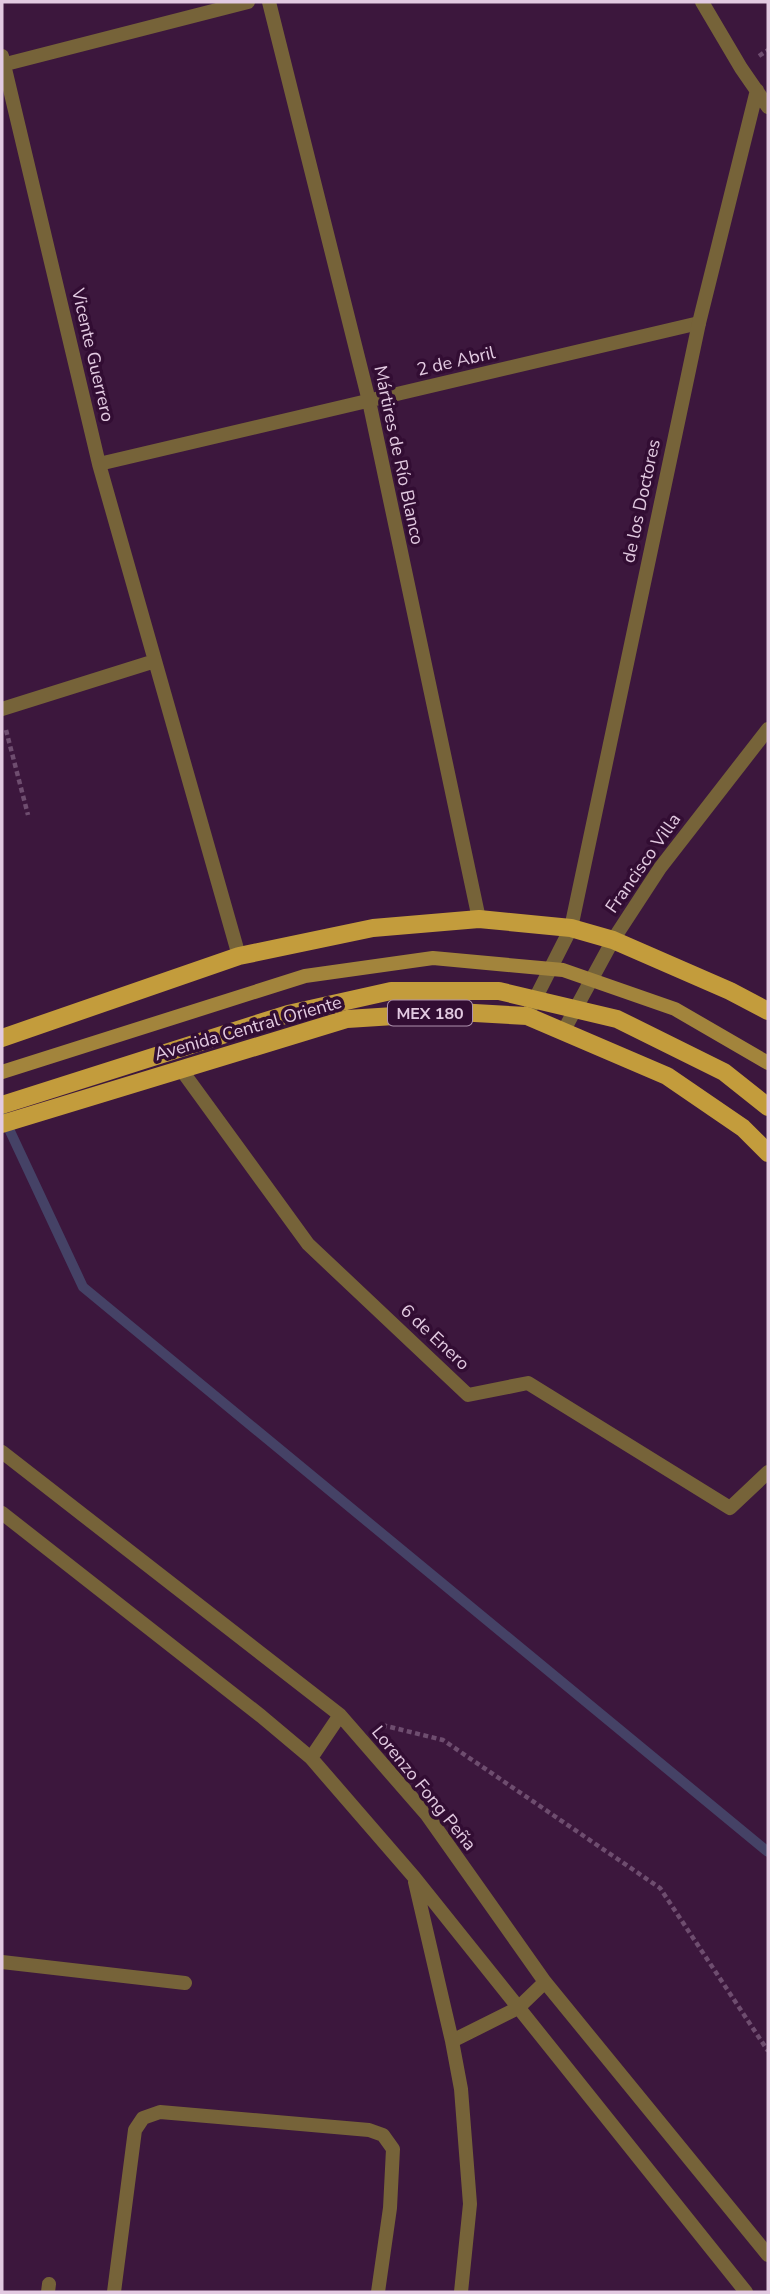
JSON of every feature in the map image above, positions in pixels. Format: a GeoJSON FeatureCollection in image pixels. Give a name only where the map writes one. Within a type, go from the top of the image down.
{"type":"FeatureCollection","features":[{"type":"Feature","properties":{"kind":"main road"},"geometry":{"type":"LineString","coordinates":[[2,1038],[239,956],[373,928],[479,919],[571,928],[613,940],[719,986],[768,1011]]}},
{"type":"Feature","properties":{"kind":"main road"},"geometry":{"type":"LineString","coordinates":[[2,1072],[305,976],[433,958],[563,970],[675,1009],[768,1063]]}},
{"type":"Feature","properties":{"kind":"main road"},"geometry":{"type":"LineString","coordinates":[[2,1105],[288,1014],[391,991],[499,991],[617,1019],[724,1072],[768,1107]]}},
{"type":"Feature","properties":{"kind":"main road","name":"Avenida Central Oriente"},"geometry":{"type":"LineString","coordinates":[[2,1124],[347,1019],[457,1012],[527,1016],[667,1076],[743,1128],[768,1153]]}},
{"type":"Feature","properties":{"kind":"street"},"geometry":{"type":"LineString","coordinates":[[3,62],[248,2]]}},
{"type":"Feature","properties":{"kind":"street","name":"Mártires de Río Blanco"},"geometry":{"type":"LineString","coordinates":[[269,2],[369,401],[479,919]]}},
{"type":"Feature","properties":{"kind":"street"},"geometry":{"type":"LineString","coordinates":[[702,2],[741,68],[768,107]]}},
{"type":"Feature","properties":{"kind":"street","name":"Vicente Guerrero"},"geometry":{"type":"LineString","coordinates":[[3,62],[99,464],[239,956]]}},
{"type":"Feature","properties":{"kind":"street","name":"de los Doctores"},"geometry":{"type":"LineString","coordinates":[[527,1016],[571,928],[699,323],[757,90]]}},
{"type":"Feature","properties":{"kind":"street","name":"2 de Abril"},"geometry":{"type":"LineString","coordinates":[[99,464],[699,323]]}},
{"type":"Feature","properties":{"kind":"street"},"geometry":{"type":"LineString","coordinates":[[2,709],[155,661]]}},
{"type":"Feature","properties":{"kind":"street","name":"Francisco Villa"},"geometry":{"type":"LineString","coordinates":[[564,1030],[613,940],[660,868],[768,729]]}},
{"type":"Feature","properties":{"kind":"street","name":"6 de Enero"},"geometry":{"type":"LineString","coordinates":[[180,1068],[308,1244],[468,1395],[528,1383],[730,1508],[768,1472]]}},
{"type":"Feature","properties":{"kind":"street","name":"Lorenzo Fong Peña"},"geometry":{"type":"LineString","coordinates":[[2,1452],[340,1716],[427,1815],[545,1982],[768,2255]]}},
{"type":"Feature","properties":{"kind":"street"},"geometry":{"type":"LineString","coordinates":[[2,1513],[311,1758],[414,1877],[746,2292]]}},
{"type":"Feature","properties":{"kind":"street"},"geometry":{"type":"LineString","coordinates":[[311,1758],[340,1716]]}},
{"type":"Feature","properties":{"kind":"street"},"geometry":{"type":"LineString","coordinates":[[414,1877],[461,2089],[470,2204],[461,2292]]}},
{"type":"Feature","properties":{"kind":"street"},"geometry":{"type":"LineString","coordinates":[[2,1962],[185,1983]]}},
{"type":"Feature","properties":{"kind":"street"},"geometry":{"type":"LineString","coordinates":[[452,2041],[518,2008],[545,1982]]}},
{"type":"Feature","properties":{"kind":"street"},"geometry":{"type":"LineString","coordinates":[[114,2292],[135,2130],[143,2118],[160,2112],[369,2130],[383,2135],[393,2149],[390,2208],[377,2292]]}},
{"type":"Feature","properties":{"kind":"path"},"geometry":{"type":"LineString","coordinates":[[5,728],[28,815]]}},
{"type":"Feature","properties":{"kind":"path"},"geometry":{"type":"LineString","coordinates":[[340,1716],[443,1740],[660,1888],[768,2050]]}},
{"type":"Feature","properties":{"kind":"waterway"},"geometry":{"type":"LineString","coordinates":[[2,1114],[83,1287],[768,1852]]}}]}
